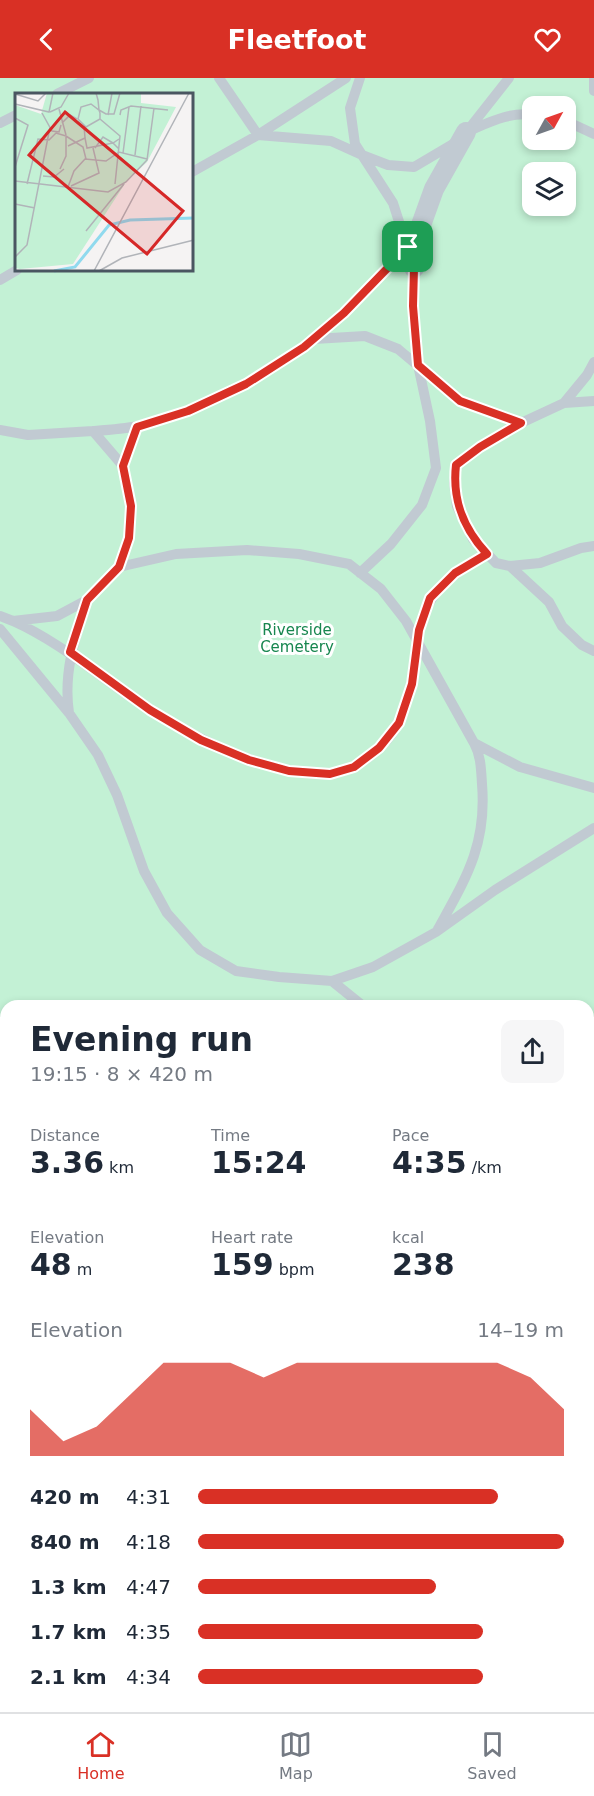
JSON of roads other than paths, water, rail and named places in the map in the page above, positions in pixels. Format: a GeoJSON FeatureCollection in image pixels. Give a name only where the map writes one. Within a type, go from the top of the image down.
{"type":"FeatureCollection","features":[{"type":"Feature","properties":{"kind":"street"},"geometry":{"type":"LineString","coordinates":[[414,268],[416,239],[434,189],[463,136]]}},
{"type":"Feature","properties":{"kind":"lane"},"geometry":{"type":"LineString","coordinates":[[59,93],[89,78]]}},
{"type":"Feature","properties":{"kind":"lane"},"geometry":{"type":"LineString","coordinates":[[219,78],[258,135]]}},
{"type":"Feature","properties":{"kind":"lane"},"geometry":{"type":"LineString","coordinates":[[194,171],[258,135],[346,78]]}},
{"type":"Feature","properties":{"kind":"lane"},"geometry":{"type":"LineString","coordinates":[[360,78],[350,108],[355,144],[393,203],[414,268],[413,306],[418,365],[430,421],[436,468],[422,505],[391,544],[360,573]]}},
{"type":"Feature","properties":{"kind":"lane"},"geometry":{"type":"LineString","coordinates":[[463,136],[509,78]]}},
{"type":"Feature","properties":{"kind":"lane"},"geometry":{"type":"LineString","coordinates":[[594,78],[594,92]]}},
{"type":"Feature","properties":{"kind":"lane"},"geometry":{"type":"LineString","coordinates":[[258,135],[331,141],[388,165],[414,167],[489,122],[522,113]]}},
{"type":"Feature","properties":{"kind":"lane"},"geometry":{"type":"LineString","coordinates":[[0,123],[15,116]]}},
{"type":"Feature","properties":{"kind":"lane"},"geometry":{"type":"LineString","coordinates":[[576,126],[594,134]]}},
{"type":"Feature","properties":{"kind":"lane"},"geometry":{"type":"LineString","coordinates":[[0,430],[28,435],[137,427],[188,411],[246,384],[304,347],[344,313],[408,247]]}},
{"type":"Feature","properties":{"kind":"lane"},"geometry":{"type":"LineString","coordinates":[[0,280],[15,271]]}},
{"type":"Feature","properties":{"kind":"lane"},"geometry":{"type":"LineString","coordinates":[[313,339],[365,336],[398,348],[460,401],[521,423]]}},
{"type":"Feature","properties":{"kind":"lane"},"geometry":{"type":"LineString","coordinates":[[564,403],[587,375],[594,362]]}},
{"type":"Feature","properties":{"kind":"lane"},"geometry":{"type":"LineString","coordinates":[[594,401],[564,403],[521,423],[480,447],[456,465],[454,483],[457,506],[473,539],[496,563],[510,566],[540,563],[581,548],[594,546]]}},
{"type":"Feature","properties":{"kind":"lane"},"geometry":{"type":"LineString","coordinates":[[123,466],[137,427]]}},
{"type":"Feature","properties":{"kind":"lane"},"geometry":{"type":"LineString","coordinates":[[13,621],[57,616],[87,600],[119,567],[129,538],[131,506],[123,466],[93,431]]}},
{"type":"Feature","properties":{"kind":"lane"},"geometry":{"type":"LineString","coordinates":[[119,567],[176,554],[247,550],[299,554],[350,564],[381,589],[406,621],[480,754],[483,799],[480,838],[468,875],[436,932]]}},
{"type":"Feature","properties":{"kind":"lane"},"geometry":{"type":"LineString","coordinates":[[0,616],[70,652],[150,710],[201,740],[249,760],[289,771],[330,774],[354,767],[379,748],[399,723],[412,684],[419,630],[430,598],[455,573],[487,554]]}},
{"type":"Feature","properties":{"kind":"lane"},"geometry":{"type":"LineString","coordinates":[[510,566],[549,602],[562,626],[582,645],[594,651]]}},
{"type":"Feature","properties":{"kind":"lane"},"geometry":{"type":"LineString","coordinates":[[69,713],[66,694],[70,652],[87,600]]}},
{"type":"Feature","properties":{"kind":"lane"},"geometry":{"type":"LineString","coordinates":[[0,628],[69,713],[98,755],[117,795],[148,879],[167,913],[200,950],[236,971],[332,981],[373,968],[436,932],[495,890],[594,828]]}},
{"type":"Feature","properties":{"kind":"lane"},"geometry":{"type":"LineString","coordinates":[[474,743],[520,767],[594,788]]}},
{"type":"Feature","properties":{"kind":"lane"},"geometry":{"type":"LineString","coordinates":[[332,981],[356,1000]]}},
{"type":"Feature","properties":{"kind":"park label","name":"Riverside Cemetery"},"geometry":{"type":"Point","coordinates":[297,638]}}]}
